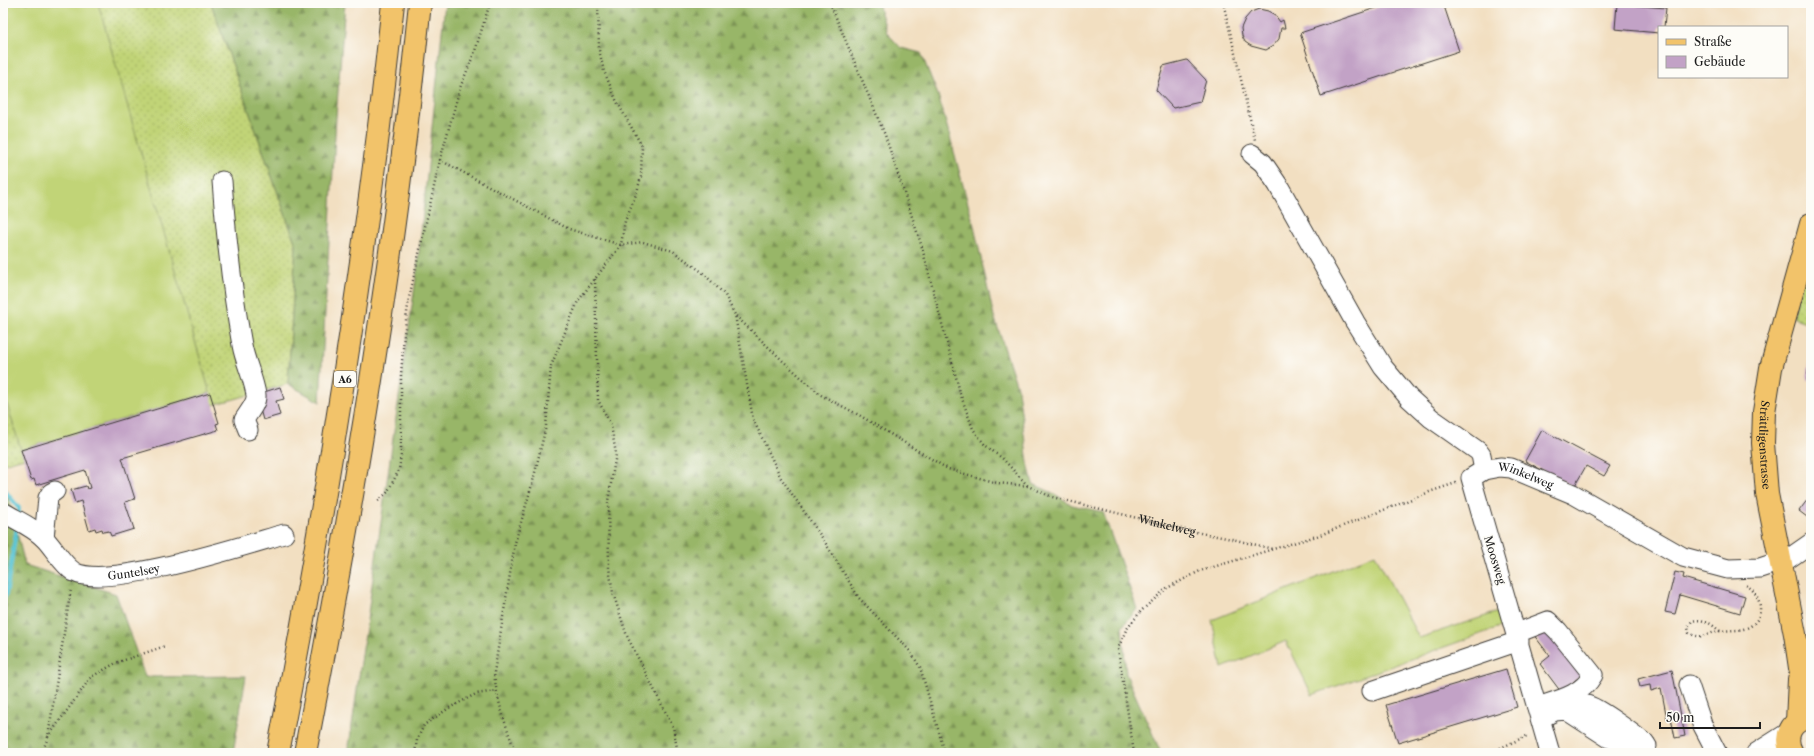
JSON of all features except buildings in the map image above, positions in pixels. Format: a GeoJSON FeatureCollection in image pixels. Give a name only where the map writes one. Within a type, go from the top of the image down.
{"type":"FeatureCollection","features":[{"type":"Feature","properties":{"kind":"main road","name":"A6"},"geometry":{"type":"LineString","coordinates":[[278,753],[320,527],[347,370],[372,187],[393,3]]}},
{"type":"Feature","properties":{"kind":"main road","name":"A6"},"geometry":{"type":"LineString","coordinates":[[305,753],[340,566],[371,382],[398,197],[420,3]]}},
{"type":"Feature","properties":{"kind":"main road","name":"Strättligenstrasse"},"geometry":{"type":"LineString","coordinates":[[1811,224],[1771,368],[1764,412],[1763,443],[1765,484],[1795,634],[1800,668],[1811,701]]}},
{"type":"Feature","properties":{"kind":"main road","name":"Strättligenstrasse"},"geometry":{"type":"LineString","coordinates":[[1797,731],[1797,694],[1800,668]]}},
{"type":"Feature","properties":{"kind":"street","name":"Moosweg"},"geometry":{"type":"LineString","coordinates":[[1252,154],[1264,163],[1278,185],[1355,322],[1383,366],[1410,398],[1431,418],[1478,451],[1481,455],[1477,474],[1518,637],[1550,753]]}},
{"type":"Feature","properties":{"kind":"street"},"geometry":{"type":"LineString","coordinates":[[222,181],[226,231],[238,322],[242,346],[256,395],[256,400],[244,420],[248,430]]}},
{"type":"Feature","properties":{"kind":"street","name":"Winkelweg"},"geometry":{"type":"LineString","coordinates":[[1477,474],[1500,467],[1511,468],[1534,476],[1573,494],[1683,557],[1728,569],[1760,568],[1780,561],[1811,543]]}},
{"type":"Feature","properties":{"kind":"street"},"geometry":{"type":"LineString","coordinates":[[44,538],[48,498],[54,491]]}},
{"type":"Feature","properties":{"kind":"street","name":"Guntelsey"},"geometry":{"type":"LineString","coordinates":[[14,518],[44,538],[67,566],[82,576],[103,577],[162,568],[284,534]]}},
{"type":"Feature","properties":{"kind":"street"},"geometry":{"type":"LineString","coordinates":[[1372,691],[1518,637],[1542,622],[1548,621],[1558,631],[1593,675],[1587,684],[1541,718]]}},
{"type":"Feature","properties":{"kind":"street"},"geometry":{"type":"LineString","coordinates":[[1689,685],[1702,724],[1717,753]]}},
{"type":"Feature","properties":{"kind":"street"},"geometry":{"type":"LineString","coordinates":[[1541,718],[1555,711],[1566,710],[1578,706],[1588,706],[1636,736],[1649,748]]}},
{"type":"Feature","properties":{"kind":"street"},"geometry":{"type":"LineString","coordinates":[[1756,753],[1797,731]]}},
{"type":"Feature","properties":{"kind":"path"},"geometry":{"type":"LineString","coordinates":[[378,501],[387,493],[399,470],[401,455],[401,375],[404,335],[409,298],[440,160],[460,88],[490,3]]}},
{"type":"Feature","properties":{"kind":"path"},"geometry":{"type":"LineString","coordinates":[[516,753],[504,721],[496,691],[494,673],[515,542],[533,482],[546,426],[551,366],[578,301],[621,245],[625,221],[637,192],[641,177],[642,146],[617,102],[604,71],[599,50],[598,3]]}},
{"type":"Feature","properties":{"kind":"path"},"geometry":{"type":"LineString","coordinates":[[830,3],[886,135],[921,244],[961,396],[973,429],[985,445],[1003,459],[1028,486]]}},
{"type":"Feature","properties":{"kind":"path"},"geometry":{"type":"LineString","coordinates":[[990,3],[992,8]]}},
{"type":"Feature","properties":{"kind":"path"},"geometry":{"type":"LineString","coordinates":[[1224,6],[1255,138],[1252,154]]}},
{"type":"Feature","properties":{"kind":"path"},"geometry":{"type":"LineString","coordinates":[[440,160],[569,229],[621,245],[643,242],[673,251],[702,272],[725,295],[735,315],[753,419],[781,478],[822,539],[858,598],[910,650],[920,667],[945,753]]}},
{"type":"Feature","properties":{"kind":"path"},"geometry":{"type":"LineString","coordinates":[[595,278],[598,400],[611,425],[616,454],[608,501],[609,568],[613,593],[627,636],[673,726],[678,753]]}},
{"type":"Feature","properties":{"kind":"path"},"geometry":{"type":"LineString","coordinates":[[735,315],[821,395],[859,415],[948,469],[997,483],[1028,486]]}},
{"type":"Feature","properties":{"kind":"path"},"geometry":{"type":"LineString","coordinates":[[1134,753],[1118,649],[1126,630],[1141,611],[1167,588],[1200,571],[1320,535],[1477,474]]}},
{"type":"Feature","properties":{"kind":"path","name":"Winkelweg"},"geometry":{"type":"LineString","coordinates":[[1028,486],[1052,497],[1190,531],[1232,538],[1274,549]]}},
{"type":"Feature","properties":{"kind":"path"},"geometry":{"type":"LineString","coordinates":[[42,753],[48,737],[74,571]]}},
{"type":"Feature","properties":{"kind":"path"},"geometry":{"type":"LineString","coordinates":[[1720,631],[1711,624],[1699,619],[1692,621],[1688,627],[1689,633],[1696,636],[1708,635],[1720,631],[1748,628],[1760,616],[1760,601],[1755,591],[1742,582]]}},
{"type":"Feature","properties":{"kind":"path"},"geometry":{"type":"LineString","coordinates":[[48,737],[91,677],[116,663],[165,646]]}},
{"type":"Feature","properties":{"kind":"path"},"geometry":{"type":"LineString","coordinates":[[415,753],[417,740],[424,725],[449,708],[476,694],[496,691]]}},
{"type":"Feature","properties":{"kind":"path"},"geometry":{"type":"LineString","coordinates":[[1489,753],[1541,718]]}},
{"type":"Feature","properties":{"kind":"green space"},"geometry":{"type":"Polygon","coordinates":[[[3,3],[211,3],[296,245],[288,384],[3,464],[3,3]]]}},
{"type":"Feature","properties":{"kind":"green space"},"geometry":{"type":"Polygon","coordinates":[[[3,3],[98,3],[210,393],[21,450],[3,391],[3,3]]]}},
{"type":"Feature","properties":{"kind":"green space"},"geometry":{"type":"Polygon","coordinates":[[[211,3],[345,3],[336,117],[320,402],[288,384],[296,245],[211,3]]]}},
{"type":"Feature","properties":{"kind":"green space"},"geometry":{"type":"Polygon","coordinates":[[[445,3],[878,3],[887,33],[901,48],[921,53],[938,95],[974,226],[993,313],[1018,390],[1028,463],[1033,484],[1053,493],[1072,505],[1103,512],[1137,609],[1122,627],[1126,674],[1161,753],[348,753],[417,271],[445,3]]]}},
{"type":"Feature","properties":{"kind":"green space"},"geometry":{"type":"Polygon","coordinates":[[[1811,245],[1811,324],[1792,317],[1811,245]]]}},
{"type":"Feature","properties":{"kind":"green space"},"geometry":{"type":"Polygon","coordinates":[[[3,476],[25,565],[116,594],[145,677],[246,676],[233,753],[3,753],[3,476]]]}},
{"type":"Feature","properties":{"kind":"green space"},"geometry":{"type":"Polygon","coordinates":[[[1375,554],[1419,638],[1504,610],[1508,624],[1312,695],[1286,641],[1222,668],[1212,620],[1375,554]]]}},
{"type":"Feature","properties":{"kind":"waterway"},"geometry":{"type":"LineString","coordinates":[[3,488],[19,508],[19,514]]}},
{"type":"Feature","properties":{"kind":"waterway"},"geometry":{"type":"LineString","coordinates":[[3,600],[6,595],[17,526]]}},
{"type":"Feature","properties":{"kind":"waterway"},"geometry":{"type":"LineString","coordinates":[[1808,615],[1811,619]]}}]}
